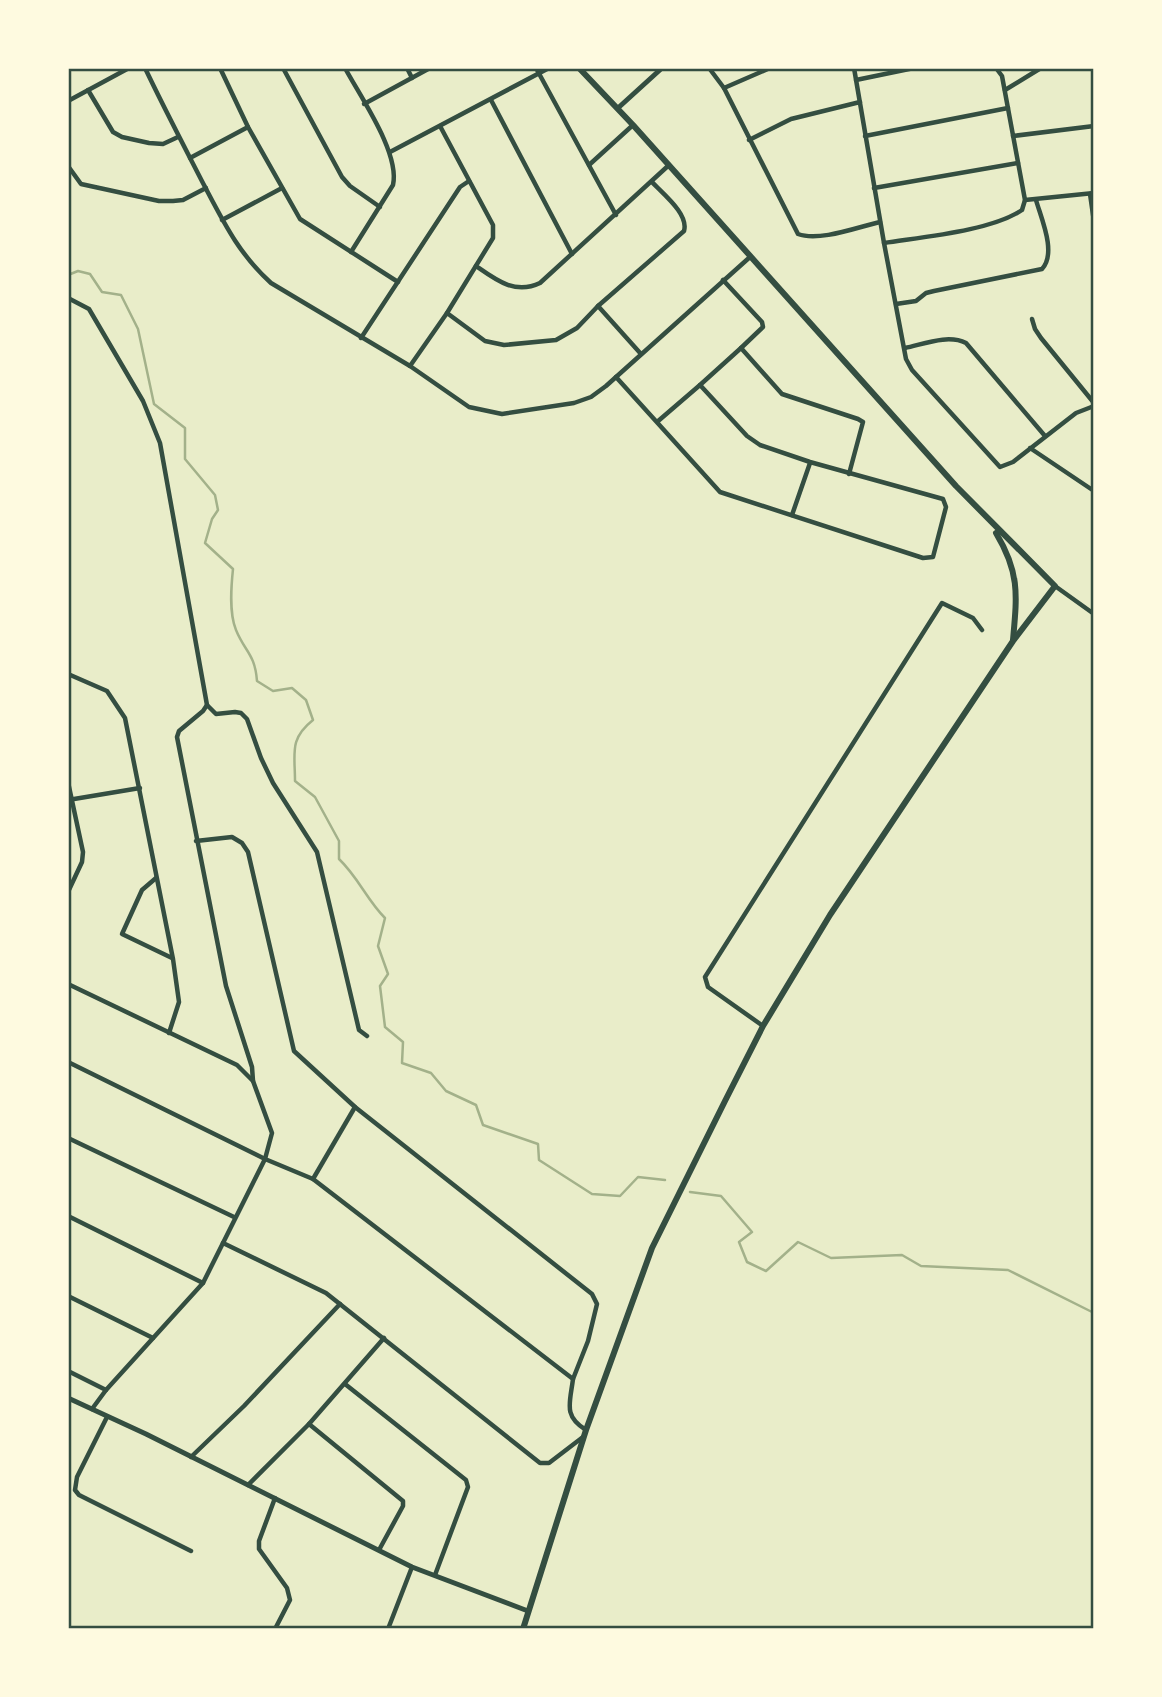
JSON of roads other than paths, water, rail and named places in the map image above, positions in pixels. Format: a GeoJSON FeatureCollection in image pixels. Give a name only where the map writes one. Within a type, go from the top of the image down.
{"type":"FeatureCollection","features":[{"type":"Feature","properties":{"kind":"main road"},"geometry":{"type":"LineString","coordinates":[[523,1629],[585,1433],[652,1248],[763,1026],[830,915],[1013,641],[1055,586],[989,522],[618,108],[579,68]]}},
{"type":"Feature","properties":{"kind":"main road"},"geometry":{"type":"LineString","coordinates":[[989,522],[1005,549],[1015,577],[1017,598],[1013,641]]}},
{"type":"Feature","properties":{"kind":"street"},"geometry":{"type":"LineString","coordinates":[[68,101],[130,68]]}},
{"type":"Feature","properties":{"kind":"street"},"geometry":{"type":"LineString","coordinates":[[145,68],[222,220],[238,249],[252,266],[271,283],[410,366],[469,407],[502,414],[591,397],[750,257]]}},
{"type":"Feature","properties":{"kind":"street"},"geometry":{"type":"LineString","coordinates":[[220,68],[248,127],[300,219],[398,282]]}},
{"type":"Feature","properties":{"kind":"street"},"geometry":{"type":"LineString","coordinates":[[283,68],[342,177],[350,186],[380,206]]}},
{"type":"Feature","properties":{"kind":"street"},"geometry":{"type":"LineString","coordinates":[[345,68],[390,152],[396,175],[394,185],[351,252]]}},
{"type":"Feature","properties":{"kind":"street"},"geometry":{"type":"LineString","coordinates":[[407,68],[412,78]]}},
{"type":"Feature","properties":{"kind":"street"},"geometry":{"type":"LineString","coordinates":[[364,104],[430,68]]}},
{"type":"Feature","properties":{"kind":"street"},"geometry":{"type":"LineString","coordinates":[[536,68],[616,215]]}},
{"type":"Feature","properties":{"kind":"street"},"geometry":{"type":"LineString","coordinates":[[390,152],[550,68]]}},
{"type":"Feature","properties":{"kind":"street"},"geometry":{"type":"LineString","coordinates":[[618,108],[662,68]]}},
{"type":"Feature","properties":{"kind":"street"},"geometry":{"type":"LineString","coordinates":[[709,68],[724,88],[798,233],[804,236],[824,236],[880,222]]}},
{"type":"Feature","properties":{"kind":"street"},"geometry":{"type":"LineString","coordinates":[[724,88],[770,68]]}},
{"type":"Feature","properties":{"kind":"street"},"geometry":{"type":"LineString","coordinates":[[854,68],[904,348],[912,370],[1000,467],[1009,465],[1076,413],[1094,405],[1041,338],[1032,318]]}},
{"type":"Feature","properties":{"kind":"street"},"geometry":{"type":"LineString","coordinates":[[856,80],[914,68]]}},
{"type":"Feature","properties":{"kind":"street"},"geometry":{"type":"LineString","coordinates":[[884,243],[994,222],[1020,212],[1024,207],[1025,200],[1002,76],[996,68]]}},
{"type":"Feature","properties":{"kind":"street"},"geometry":{"type":"LineString","coordinates":[[1004,90],[1041,68]]}},
{"type":"Feature","properties":{"kind":"street"},"geometry":{"type":"LineString","coordinates":[[88,90],[113,132],[122,137],[149,144],[163,144],[178,136]]}},
{"type":"Feature","properties":{"kind":"street"},"geometry":{"type":"LineString","coordinates":[[491,100],[572,254]]}},
{"type":"Feature","properties":{"kind":"street"},"geometry":{"type":"LineString","coordinates":[[749,140],[792,119],[860,102]]}},
{"type":"Feature","properties":{"kind":"street"},"geometry":{"type":"LineString","coordinates":[[865,136],[1008,108]]}},
{"type":"Feature","properties":{"kind":"street"},"geometry":{"type":"LineString","coordinates":[[589,165],[633,125]]}},
{"type":"Feature","properties":{"kind":"street"},"geometry":{"type":"LineString","coordinates":[[410,366],[447,313],[493,238],[494,231],[494,225],[440,126]]}},
{"type":"Feature","properties":{"kind":"street"},"geometry":{"type":"LineString","coordinates":[[1013,136],[1094,126]]}},
{"type":"Feature","properties":{"kind":"street"},"geometry":{"type":"LineString","coordinates":[[190,158],[248,127]]}},
{"type":"Feature","properties":{"kind":"street"},"geometry":{"type":"LineString","coordinates":[[874,188],[1018,163]]}},
{"type":"Feature","properties":{"kind":"street"},"geometry":{"type":"LineString","coordinates":[[476,266],[505,285],[527,287],[540,283],[669,165]]}},
{"type":"Feature","properties":{"kind":"street"},"geometry":{"type":"LineString","coordinates":[[68,166],[81,184],[159,201],[183,200],[206,188]]}},
{"type":"Feature","properties":{"kind":"street"},"geometry":{"type":"LineString","coordinates":[[361,338],[460,187],[469,180]]}},
{"type":"Feature","properties":{"kind":"street"},"geometry":{"type":"LineString","coordinates":[[447,313],[485,341],[503,345],[556,340],[577,328],[598,306],[684,231],[686,226],[683,217],[652,182]]}},
{"type":"Feature","properties":{"kind":"street"},"geometry":{"type":"LineString","coordinates":[[222,220],[282,188]]}},
{"type":"Feature","properties":{"kind":"street"},"geometry":{"type":"LineString","coordinates":[[1025,200],[1092,193],[1094,222]]}},
{"type":"Feature","properties":{"kind":"street"},"geometry":{"type":"LineString","coordinates":[[896,304],[916,301],[926,293],[934,291],[1042,269],[1049,259],[1048,245],[1036,200]]}},
{"type":"Feature","properties":{"kind":"street"},"geometry":{"type":"LineString","coordinates":[[657,422],[763,327],[723,280]]}},
{"type":"Feature","properties":{"kind":"street"},"geometry":{"type":"LineString","coordinates":[[68,298],[89,309],[142,401],[156,431],[204,677],[207,705],[216,714],[235,712],[241,713],[247,719],[273,783],[317,852],[359,1030],[367,1036]]}},
{"type":"Feature","properties":{"kind":"street"},"geometry":{"type":"LineString","coordinates":[[598,306],[641,354]]}},
{"type":"Feature","properties":{"kind":"street"},"geometry":{"type":"LineString","coordinates":[[904,348],[941,340],[958,339],[966,343],[1045,436]]}},
{"type":"Feature","properties":{"kind":"street"},"geometry":{"type":"LineString","coordinates":[[741,348],[782,394],[863,422],[849,474]]}},
{"type":"Feature","properties":{"kind":"street"},"geometry":{"type":"LineString","coordinates":[[616,377],[720,492],[923,558],[933,557],[946,507],[943,499],[849,474],[752,441],[701,385]]}},
{"type":"Feature","properties":{"kind":"street"},"geometry":{"type":"LineString","coordinates":[[1030,448],[1094,491]]}},
{"type":"Feature","properties":{"kind":"street"},"geometry":{"type":"LineString","coordinates":[[792,515],[810,462]]}},
{"type":"Feature","properties":{"kind":"street"},"geometry":{"type":"LineString","coordinates":[[1055,586],[1094,614]]}},
{"type":"Feature","properties":{"kind":"street"},"geometry":{"type":"LineString","coordinates":[[763,1026],[708,987],[705,977],[942,603],[973,618],[982,630]]}},
{"type":"Feature","properties":{"kind":"street"},"geometry":{"type":"LineString","coordinates":[[68,674],[107,691],[125,718],[173,959],[179,1002],[169,1033]]}},
{"type":"Feature","properties":{"kind":"street"},"geometry":{"type":"LineString","coordinates":[[92,1409],[203,1283],[265,1159],[272,1133],[253,1081],[252,1067],[226,986],[177,737],[178,731],[207,705]]}},
{"type":"Feature","properties":{"kind":"street"},"geometry":{"type":"LineString","coordinates":[[68,782],[83,852],[82,862],[68,892]]}},
{"type":"Feature","properties":{"kind":"street"},"geometry":{"type":"LineString","coordinates":[[70,800],[139,788]]}},
{"type":"Feature","properties":{"kind":"street"},"geometry":{"type":"LineString","coordinates":[[196,841],[232,836],[242,843],[248,852],[294,1051],[355,1107],[592,1294],[597,1304],[573,1379],[569,1411],[574,1423],[585,1433],[549,1463],[540,1463],[326,1293],[223,1242]]}},
{"type":"Feature","properties":{"kind":"street"},"geometry":{"type":"LineString","coordinates":[[68,878],[75,880]]}},
{"type":"Feature","properties":{"kind":"street"},"geometry":{"type":"LineString","coordinates":[[156,878],[142,890],[122,934],[173,959]]}},
{"type":"Feature","properties":{"kind":"street"},"geometry":{"type":"LineString","coordinates":[[68,984],[237,1065],[253,1081]]}},
{"type":"Feature","properties":{"kind":"street"},"geometry":{"type":"LineString","coordinates":[[68,1062],[265,1159],[313,1178],[573,1379]]}},
{"type":"Feature","properties":{"kind":"street"},"geometry":{"type":"LineString","coordinates":[[313,1178],[355,1107]]}},
{"type":"Feature","properties":{"kind":"street"},"geometry":{"type":"LineString","coordinates":[[68,1138],[234,1217]]}},
{"type":"Feature","properties":{"kind":"street"},"geometry":{"type":"LineString","coordinates":[[68,1216],[203,1283]]}},
{"type":"Feature","properties":{"kind":"street"},"geometry":{"type":"LineString","coordinates":[[68,1296],[153,1338]]}},
{"type":"Feature","properties":{"kind":"street"},"geometry":{"type":"LineString","coordinates":[[191,1457],[244,1406],[340,1304]]}},
{"type":"Feature","properties":{"kind":"street"},"geometry":{"type":"LineString","coordinates":[[248,1485],[309,1423],[384,1338]]}},
{"type":"Feature","properties":{"kind":"street"},"geometry":{"type":"LineString","coordinates":[[68,1371],[106,1390]]}},
{"type":"Feature","properties":{"kind":"street"},"geometry":{"type":"LineString","coordinates":[[345,1384],[466,1480],[468,1487],[435,1575]]}},
{"type":"Feature","properties":{"kind":"street"},"geometry":{"type":"LineString","coordinates":[[68,1398],[412,1567],[528,1611]]}},
{"type":"Feature","properties":{"kind":"street"},"geometry":{"type":"LineString","coordinates":[[107,1417],[77,1477],[75,1490],[79,1495],[191,1551]]}},
{"type":"Feature","properties":{"kind":"street"},"geometry":{"type":"LineString","coordinates":[[309,1423],[403,1501],[403,1506],[379,1550]]}},
{"type":"Feature","properties":{"kind":"street"},"geometry":{"type":"LineString","coordinates":[[275,1498],[258,1541],[259,1549],[287,1588],[290,1600],[275,1629]]}},
{"type":"Feature","properties":{"kind":"street"},"geometry":{"type":"LineString","coordinates":[[388,1629],[412,1567]]}},
{"type":"Feature","properties":{"kind":"waterway"},"geometry":{"type":"LineString","coordinates":[[68,275],[78,271],[90,274],[102,292],[121,295],[138,329],[154,404],[185,428],[185,459],[215,495],[218,510],[212,519],[205,543],[233,569],[232,616],[239,637],[252,659],[257,681],[273,691],[292,688],[306,700],[313,720],[297,740],[294,754],[295,781],[315,797],[339,841],[339,859],[385,918],[378,946],[388,974],[380,986],[385,1027],[403,1042],[402,1063],[431,1073],[446,1091],[476,1105],[483,1125],[538,1144],[539,1160],[592,1194],[620,1196],[638,1177],[665,1180]]}},
{"type":"Feature","properties":{"kind":"waterway"},"geometry":{"type":"LineString","coordinates":[[690,1192],[721,1196],[752,1232],[739,1242],[747,1262],[766,1271],[798,1242],[831,1258],[902,1255],[921,1266],[1008,1270],[1094,1313]]}}]}
